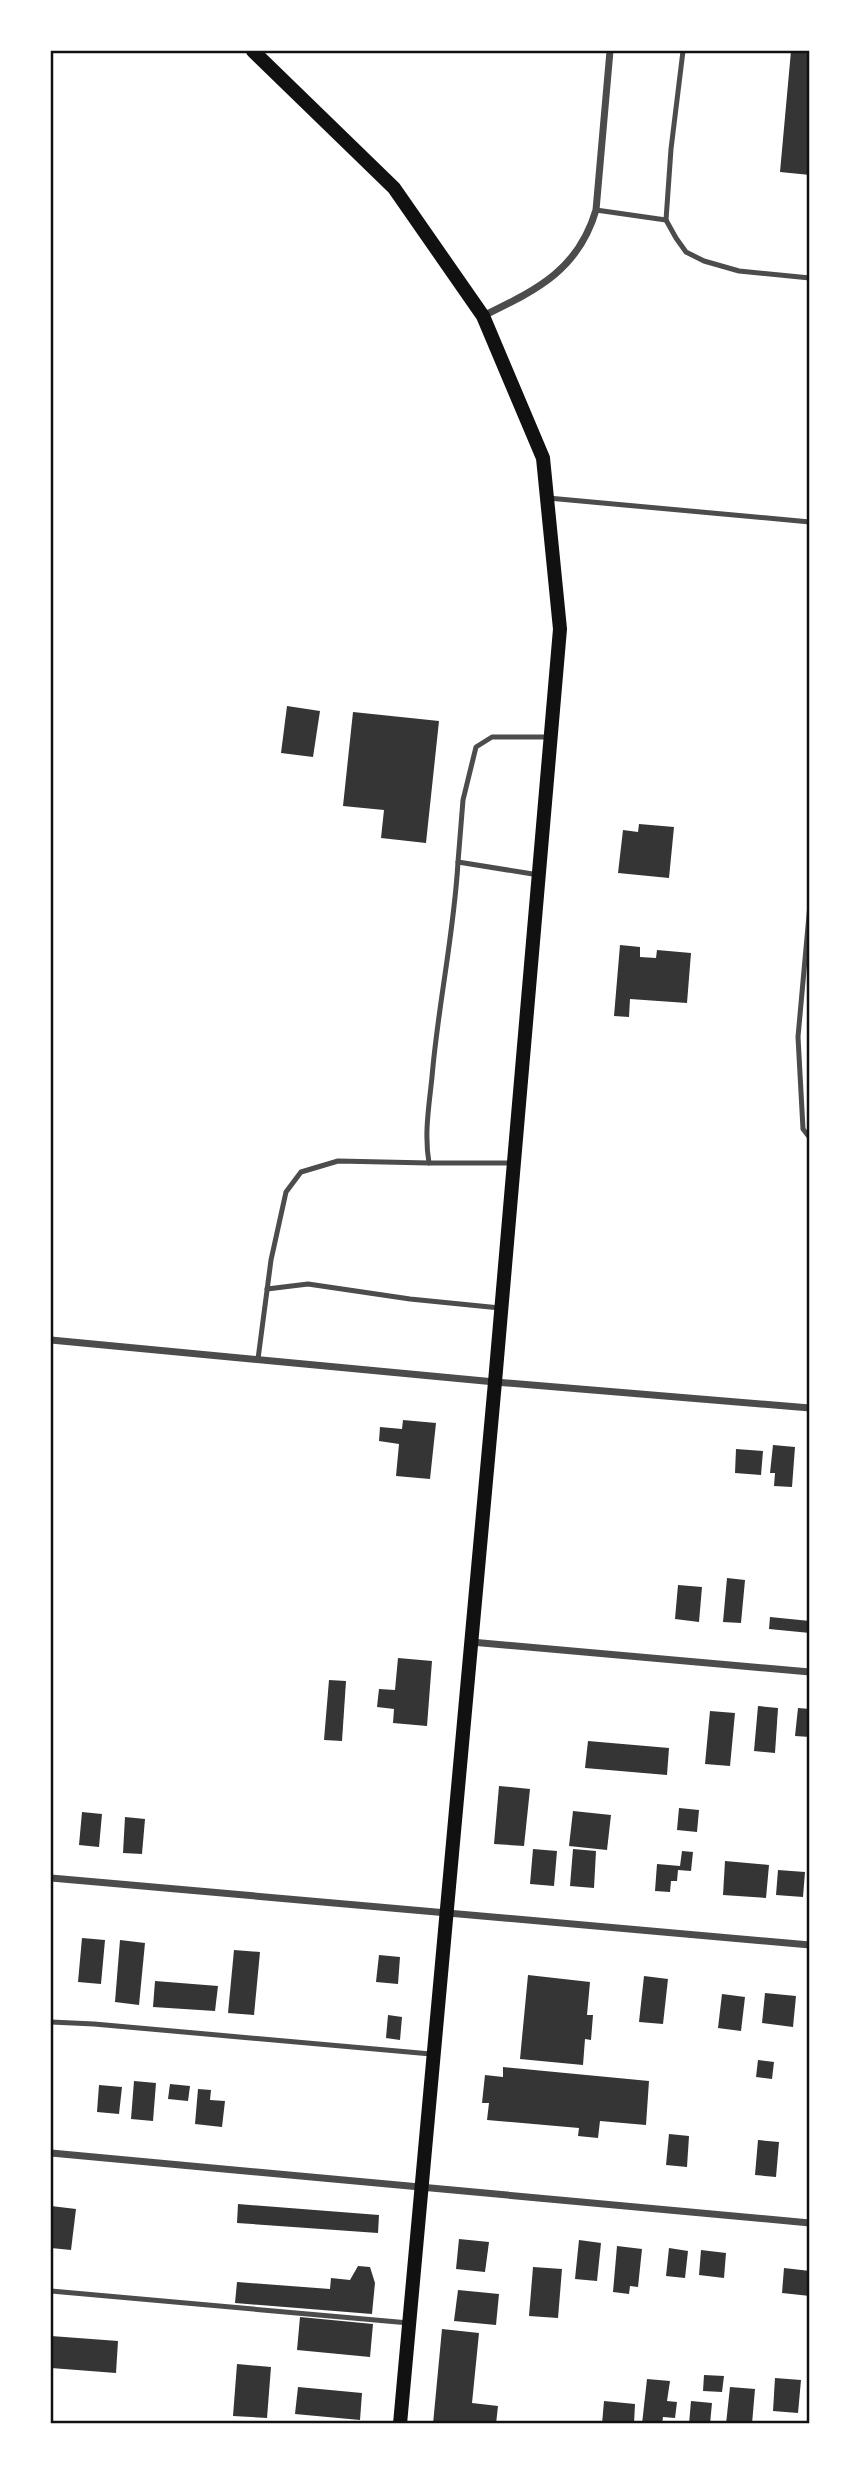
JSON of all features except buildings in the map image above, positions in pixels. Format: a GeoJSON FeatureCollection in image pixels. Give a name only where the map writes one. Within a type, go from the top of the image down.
{"type":"FeatureCollection","features":[{"type":"Feature","properties":{"kind":"main road"},"geometry":{"type":"LineString","coordinates":[[253,51],[394,188],[483,316],[543,458],[560,629],[495,1382],[400,2424]]}},
{"type":"Feature","properties":{"kind":"street"},"geometry":{"type":"LineString","coordinates":[[483,316],[547,282],[565,267],[584,239],[596,210],[610,51]]}},
{"type":"Feature","properties":{"kind":"street"},"geometry":{"type":"LineString","coordinates":[[51,1340],[495,1382],[810,1408]]}},
{"type":"Feature","properties":{"kind":"street"},"geometry":{"type":"LineString","coordinates":[[471,1642],[810,1672]]}},
{"type":"Feature","properties":{"kind":"street"},"geometry":{"type":"LineString","coordinates":[[51,1878],[810,1945]]}},
{"type":"Feature","properties":{"kind":"street"},"geometry":{"type":"LineString","coordinates":[[51,2153],[810,2223]]}},
{"type":"Feature","properties":{"kind":"lane"},"geometry":{"type":"LineString","coordinates":[[683,51],[666,219],[676,238],[686,252],[704,261],[739,271],[810,278]]}},
{"type":"Feature","properties":{"kind":"lane"},"geometry":{"type":"LineString","coordinates":[[596,210],[666,219]]}},
{"type":"Feature","properties":{"kind":"lane"},"geometry":{"type":"LineString","coordinates":[[548,498],[810,522]]}},
{"type":"Feature","properties":{"kind":"lane"},"geometry":{"type":"LineString","coordinates":[[429,1163],[426,1141],[434,1048],[456,893],[463,800],[477,747],[492,737],[550,737]]}},
{"type":"Feature","properties":{"kind":"lane"},"geometry":{"type":"LineString","coordinates":[[458,862],[539,875]]}},
{"type":"Feature","properties":{"kind":"lane"},"geometry":{"type":"LineString","coordinates":[[810,904],[807,969],[798,1037],[803,1129],[810,1138]]}},
{"type":"Feature","properties":{"kind":"lane"},"geometry":{"type":"LineString","coordinates":[[258,1359],[271,1260],[286,1192],[301,1172],[338,1161],[514,1163]]}},
{"type":"Feature","properties":{"kind":"lane"},"geometry":{"type":"LineString","coordinates":[[267,1289],[308,1284],[410,1299],[501,1308]]}},
{"type":"Feature","properties":{"kind":"lane"},"geometry":{"type":"LineString","coordinates":[[51,2022],[434,2054]]}},
{"type":"Feature","properties":{"kind":"lane"},"geometry":{"type":"LineString","coordinates":[[51,2291],[409,2323]]}}]}
